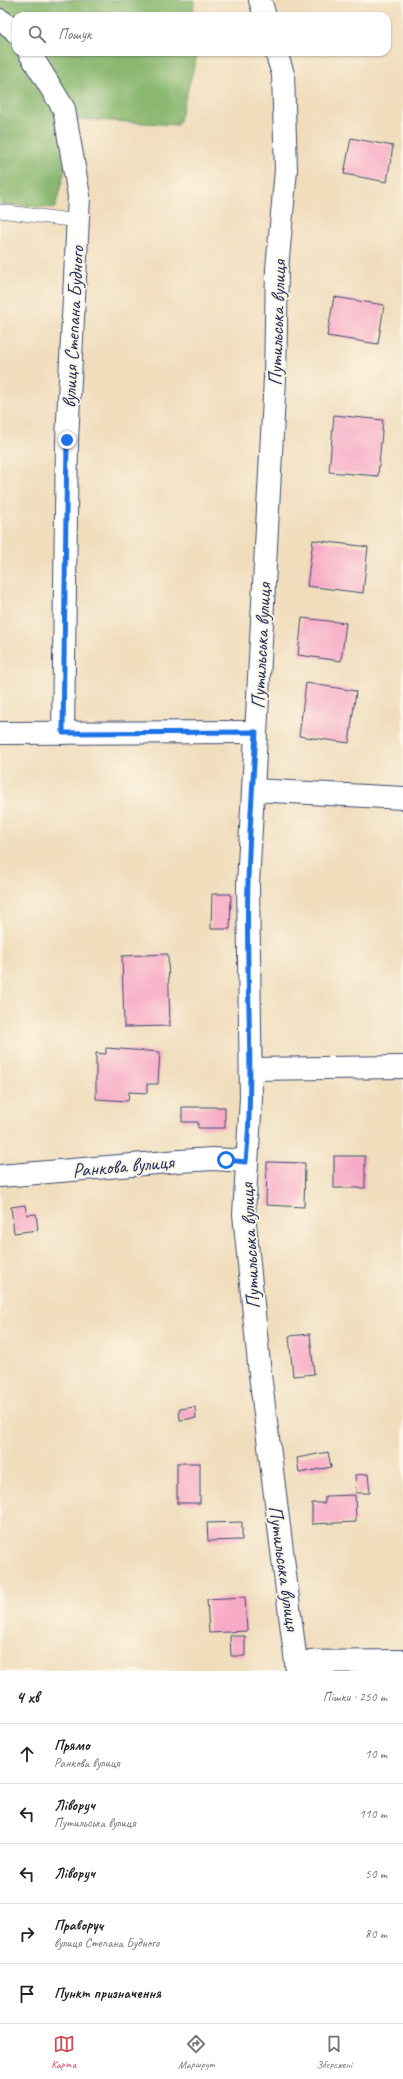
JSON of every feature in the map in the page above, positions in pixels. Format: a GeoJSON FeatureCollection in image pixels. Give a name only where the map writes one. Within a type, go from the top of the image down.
{"type":"FeatureCollection","features":[{"type":"Feature","properties":{"kind":"street"},"geometry":{"type":"LineString","coordinates":[[260,0],[264,12]]}},
{"type":"Feature","properties":{"kind":"street"},"geometry":{"type":"LineString","coordinates":[[0,20],[12,27]]}},
{"type":"Feature","properties":{"kind":"street","name":"вулиця Степана Будного"},"geometry":{"type":"LineString","coordinates":[[31,56],[64,109],[79,196],[67,440],[63,733]]}},
{"type":"Feature","properties":{"kind":"street","name":"Путильська вулиця"},"geometry":{"type":"LineString","coordinates":[[277,56],[283,74],[286,170],[277,270],[275,378],[248,884],[251,1098],[244,1202],[246,1242],[275,1502],[297,1667]]}},
{"type":"Feature","properties":{"kind":"street"},"geometry":{"type":"LineString","coordinates":[[0,733],[256,732]]}},
{"type":"Feature","properties":{"kind":"street"},"geometry":{"type":"LineString","coordinates":[[253,790],[403,798]]}},
{"type":"Feature","properties":{"kind":"street"},"geometry":{"type":"LineString","coordinates":[[251,1069],[403,1067]]}},
{"type":"Feature","properties":{"kind":"street","name":"Ранкова вулиця"},"geometry":{"type":"LineString","coordinates":[[0,1176],[180,1161],[213,1160],[246,1162]]}},
{"type":"Feature","properties":{"kind":"street"},"geometry":{"type":"LineString","coordinates":[[297,1667],[403,1661]]}},
{"type":"Feature","properties":{"kind":"lane"},"geometry":{"type":"LineString","coordinates":[[0,211],[78,221]]}},
{"type":"Feature","properties":{"kind":"green space"},"geometry":{"type":"Polygon","coordinates":[[[0,0],[194,0],[193,12],[12,12],[12,56],[197,56],[178,125],[78,119],[55,208],[0,204],[0,0]]]}},
{"type":"Feature","properties":{"kind":"building"},"geometry":{"type":"Polygon","coordinates":[[[351,138],[393,146],[387,182],[344,174],[351,138]]]}},
{"type":"Feature","properties":{"kind":"building"},"geometry":{"type":"Polygon","coordinates":[[[334,297],[384,305],[378,344],[327,336],[334,297]]]}},
{"type":"Feature","properties":{"kind":"building"},"geometry":{"type":"Polygon","coordinates":[[[334,415],[383,420],[378,476],[329,472],[334,415]]]}},
{"type":"Feature","properties":{"kind":"building"},"geometry":{"type":"Polygon","coordinates":[[[313,540],[368,547],[363,593],[307,586],[313,540]]]}},
{"type":"Feature","properties":{"kind":"building"},"geometry":{"type":"Polygon","coordinates":[[[302,618],[346,623],[341,661],[298,655],[302,618]]]}},
{"type":"Feature","properties":{"kind":"building"},"geometry":{"type":"Polygon","coordinates":[[[306,683],[356,691],[349,743],[299,736],[306,683]]]}},
{"type":"Feature","properties":{"kind":"building"},"geometry":{"type":"Polygon","coordinates":[[[212,894],[231,894],[230,929],[211,929],[212,894]]]}},
{"type":"Feature","properties":{"kind":"building"},"geometry":{"type":"Polygon","coordinates":[[[168,954],[170,1026],[124,1027],[122,956],[168,954]]]}},
{"type":"Feature","properties":{"kind":"building"},"geometry":{"type":"Polygon","coordinates":[[[106,1048],[160,1052],[158,1084],[147,1084],[147,1093],[129,1092],[128,1101],[96,1099],[96,1053],[106,1054],[106,1048]]]}},
{"type":"Feature","properties":{"kind":"building"},"geometry":{"type":"Polygon","coordinates":[[[182,1107],[225,1107],[225,1128],[198,1128],[198,1122],[182,1122],[182,1107]]]}},
{"type":"Feature","properties":{"kind":"building"},"geometry":{"type":"Polygon","coordinates":[[[334,1156],[365,1156],[365,1188],[334,1188],[334,1156]]]}},
{"type":"Feature","properties":{"kind":"building"},"geometry":{"type":"Polygon","coordinates":[[[267,1162],[305,1163],[304,1207],[266,1205],[267,1162]]]}},
{"type":"Feature","properties":{"kind":"building"},"geometry":{"type":"Polygon","coordinates":[[[25,1205],[27,1215],[36,1214],[38,1230],[14,1233],[11,1207],[25,1205]]]}},
{"type":"Feature","properties":{"kind":"building"},"geometry":{"type":"Polygon","coordinates":[[[310,1334],[314,1374],[293,1376],[289,1336],[310,1334]]]}},
{"type":"Feature","properties":{"kind":"building"},"geometry":{"type":"Polygon","coordinates":[[[195,1407],[196,1418],[180,1420],[179,1409],[195,1407]]]}},
{"type":"Feature","properties":{"kind":"building"},"geometry":{"type":"Polygon","coordinates":[[[328,1452],[331,1467],[299,1473],[297,1458],[328,1452]]]}},
{"type":"Feature","properties":{"kind":"building"},"geometry":{"type":"Polygon","coordinates":[[[177,1463],[200,1463],[200,1503],[177,1503],[177,1463]]]}},
{"type":"Feature","properties":{"kind":"building"},"geometry":{"type":"Polygon","coordinates":[[[368,1474],[370,1493],[356,1493],[355,1475],[368,1474]]]}},
{"type":"Feature","properties":{"kind":"building"},"geometry":{"type":"Polygon","coordinates":[[[355,1495],[356,1522],[312,1524],[312,1503],[325,1503],[325,1496],[355,1495]]]}},
{"type":"Feature","properties":{"kind":"building"},"geometry":{"type":"Polygon","coordinates":[[[242,1522],[242,1540],[208,1541],[207,1523],[242,1522]]]}},
{"type":"Feature","properties":{"kind":"building"},"geometry":{"type":"Polygon","coordinates":[[[245,1597],[247,1631],[209,1633],[207,1599],[245,1597]]]}},
{"type":"Feature","properties":{"kind":"building"},"geometry":{"type":"Polygon","coordinates":[[[230,1636],[245,1636],[245,1656],[231,1656],[230,1636]]]}},
{"type":"Feature","properties":{"kind":"route"},"geometry":{"type":"LineString","coordinates":[[67,440],[63,733],[256,732],[248,884],[251,1069],[249,1128],[246,1162],[226,1160]]}}]}
